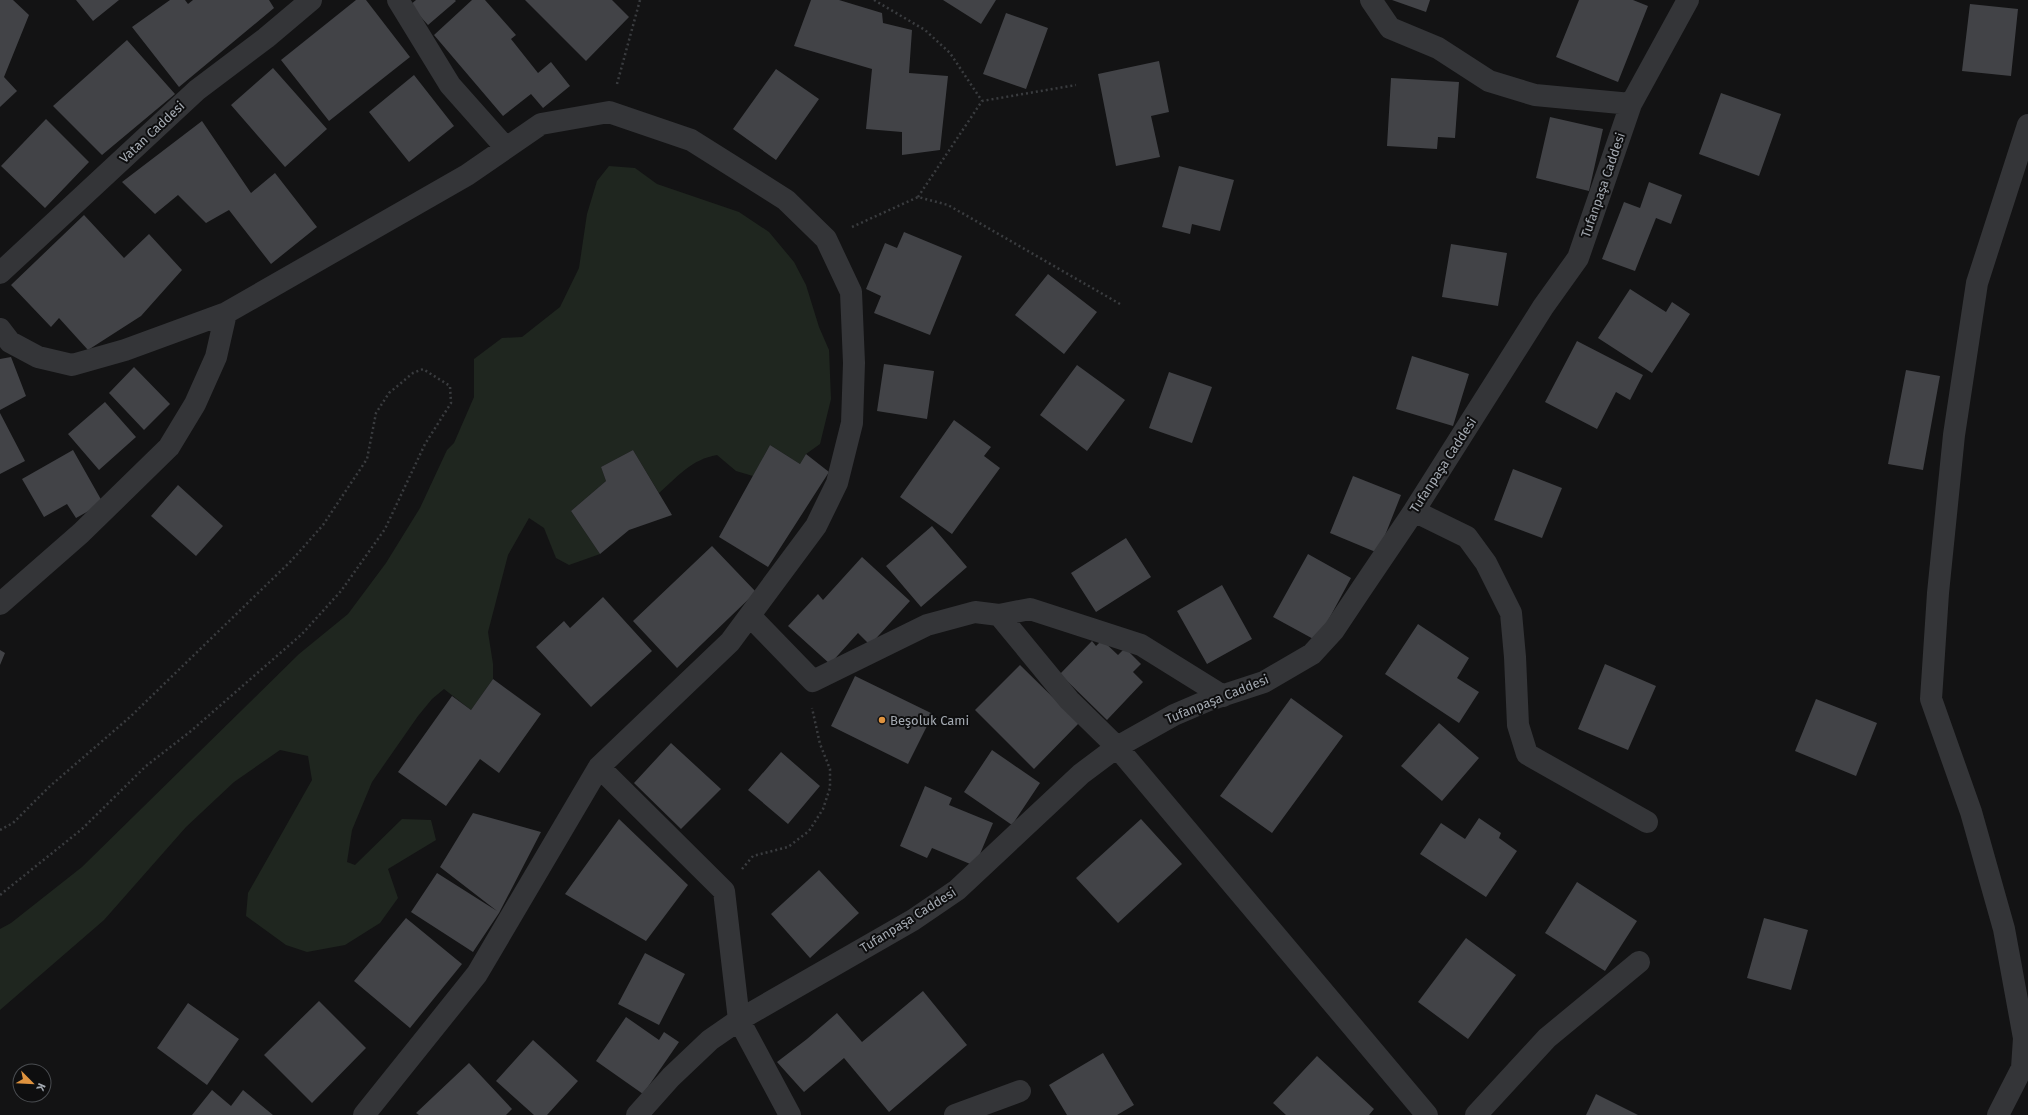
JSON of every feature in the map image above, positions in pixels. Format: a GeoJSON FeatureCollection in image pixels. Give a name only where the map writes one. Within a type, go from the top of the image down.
{"type":"FeatureCollection","features":[{"type":"Feature","properties":{"kind":"street","name":"Vatan Caddesi"},"geometry":{"type":"LineString","coordinates":[[0,273],[197,90],[266,38],[311,0]]}},
{"type":"Feature","properties":{"kind":"street"},"geometry":{"type":"LineString","coordinates":[[398,0],[450,85],[506,148]]}},
{"type":"Feature","properties":{"kind":"street"},"geometry":{"type":"LineString","coordinates":[[1371,0],[1390,28],[1438,48],[1489,81],[1535,95],[1631,104]]}},
{"type":"Feature","properties":{"kind":"street","name":"Tufanpaşa Caddesi"},"geometry":{"type":"LineString","coordinates":[[637,1115],[672,1077],[710,1040],[739,1020],[913,920],[957,890],[1081,774],[1117,747],[1174,715],[1264,682],[1312,654],[1334,630],[1414,511],[1543,307],[1578,258],[1631,104],[1688,0]]}},
{"type":"Feature","properties":{"kind":"street"},"geometry":{"type":"LineString","coordinates":[[0,329],[10,342],[38,357],[72,365],[125,350],[226,313],[467,175],[541,124],[609,112],[691,140],[786,200],[826,239],[851,292],[854,363],[852,423],[837,483],[816,526],[730,642],[599,767],[477,974],[364,1115]]}},
{"type":"Feature","properties":{"kind":"street"},"geometry":{"type":"LineString","coordinates":[[1998,1115],[2022,1068],[2024,1038],[2004,929],[1971,812],[1931,699],[1938,593],[1954,435],[1977,283],[2028,125]]}},
{"type":"Feature","properties":{"kind":"street"},"geometry":{"type":"LineString","coordinates":[[0,604],[81,533],[169,447],[195,404],[216,357],[226,313]]}},
{"type":"Feature","properties":{"kind":"street"},"geometry":{"type":"LineString","coordinates":[[1414,511],[1467,537],[1486,564],[1511,613],[1515,657],[1518,726],[1527,754],[1647,822]]}},
{"type":"Feature","properties":{"kind":"street"},"geometry":{"type":"LineString","coordinates":[[750,616],[813,681],[927,625],[975,612],[999,616],[1030,609],[1141,645],[1223,696]]}},
{"type":"Feature","properties":{"kind":"street"},"geometry":{"type":"LineString","coordinates":[[999,616],[1070,700],[1117,747],[1427,1115]]}},
{"type":"Feature","properties":{"kind":"street"},"geometry":{"type":"LineString","coordinates":[[599,767],[724,891],[739,1020],[790,1115]]}},
{"type":"Feature","properties":{"kind":"street"},"geometry":{"type":"LineString","coordinates":[[1476,1115],[1547,1038],[1639,962]]}},
{"type":"Feature","properties":{"kind":"street"},"geometry":{"type":"LineString","coordinates":[[955,1115],[1020,1091]]}},
{"type":"Feature","properties":{"kind":"path"},"geometry":{"type":"LineString","coordinates":[[609,112],[640,0]]}},
{"type":"Feature","properties":{"kind":"path"},"geometry":{"type":"LineString","coordinates":[[874,0],[926,30],[950,53],[982,101]]}},
{"type":"Feature","properties":{"kind":"path"},"geometry":{"type":"LineString","coordinates":[[826,239],[918,197],[982,101],[1076,85]]}},
{"type":"Feature","properties":{"kind":"path"},"geometry":{"type":"LineString","coordinates":[[918,197],[948,205],[1120,304]]}},
{"type":"Feature","properties":{"kind":"path"},"geometry":{"type":"LineString","coordinates":[[0,830],[13,823],[49,787],[130,717],[285,566],[324,525],[367,459],[376,413],[389,393],[413,373],[423,369],[450,386],[451,403],[425,444],[385,529],[341,591],[302,634],[191,731],[146,766],[82,829],[0,895]]}},
{"type":"Feature","properties":{"kind":"path"},"geometry":{"type":"LineString","coordinates":[[724,891],[753,856],[788,847],[809,831],[823,809],[830,788],[830,769],[820,744],[811,705],[813,681]]}},
{"type":"Feature","properties":{"kind":"shaded area"},"geometry":{"type":"Polygon","coordinates":[[[609,166],[635,168],[657,184],[739,212],[769,232],[794,262],[806,285],[819,327],[829,350],[831,399],[820,444],[806,454],[800,464],[770,445],[753,476],[736,471],[717,455],[708,457],[700,460],[685,470],[659,493],[633,450],[601,467],[606,481],[571,511],[600,554],[569,565],[556,558],[544,528],[529,518],[508,555],[488,632],[493,664],[493,679],[471,710],[444,689],[432,699],[418,716],[372,782],[352,830],[347,862],[355,865],[402,819],[431,820],[436,840],[388,869],[398,898],[380,923],[345,945],[307,952],[286,945],[246,916],[248,893],[312,780],[308,756],[280,750],[234,782],[186,827],[104,920],[0,1010],[0,929],[11,923],[82,867],[299,654],[348,614],[386,563],[420,508],[447,450],[454,443],[474,397],[474,359],[502,338],[522,337],[560,307],[579,268],[587,214],[597,181],[609,166]]]}},
{"type":"Feature","properties":{"kind":"building"},"geometry":{"type":"Polygon","coordinates":[[[0,0],[13,0],[29,15],[4,77],[17,91],[0,107],[0,0]]]}},
{"type":"Feature","properties":{"kind":"building"},"geometry":{"type":"Polygon","coordinates":[[[76,0],[119,0],[93,21],[76,0]]]}},
{"type":"Feature","properties":{"kind":"building"},"geometry":{"type":"Polygon","coordinates":[[[170,0],[185,0],[188,4],[193,0],[269,0],[274,8],[179,87],[132,27],[170,0]]]}},
{"type":"Feature","properties":{"kind":"building"},"geometry":{"type":"Polygon","coordinates":[[[356,0],[366,0],[410,57],[329,121],[281,60],[356,0]]]}},
{"type":"Feature","properties":{"kind":"building"},"geometry":{"type":"Polygon","coordinates":[[[416,0],[456,1],[428,25],[410,5],[416,0]]]}},
{"type":"Feature","properties":{"kind":"building"},"geometry":{"type":"Polygon","coordinates":[[[472,0],[485,0],[516,35],[511,39],[538,73],[551,62],[570,86],[543,108],[531,94],[503,116],[434,35],[472,0]]]}},
{"type":"Feature","properties":{"kind":"building"},"geometry":{"type":"Polygon","coordinates":[[[525,0],[612,0],[629,17],[586,61],[525,0]]]}},
{"type":"Feature","properties":{"kind":"building"},"geometry":{"type":"Polygon","coordinates":[[[811,0],[839,0],[882,13],[883,23],[912,30],[909,73],[948,76],[940,150],[902,155],[902,132],[866,129],[872,69],[794,46],[811,0]]]}},
{"type":"Feature","properties":{"kind":"building"},"geometry":{"type":"Polygon","coordinates":[[[943,0],[996,0],[981,24],[943,0]]]}},
{"type":"Feature","properties":{"kind":"building"},"geometry":{"type":"Polygon","coordinates":[[[1392,0],[1430,0],[1426,12],[1392,0]]]}},
{"type":"Feature","properties":{"kind":"building"},"geometry":{"type":"Polygon","coordinates":[[[1579,0],[1633,0],[1648,6],[1618,82],[1556,57],[1579,0]]]}},
{"type":"Feature","properties":{"kind":"building"},"geometry":{"type":"Polygon","coordinates":[[[1970,4],[2018,9],[2011,76],[1962,71],[1970,4]]]}},
{"type":"Feature","properties":{"kind":"building"},"geometry":{"type":"Polygon","coordinates":[[[1006,13],[1048,28],[1026,89],[983,74],[1006,13]]]}},
{"type":"Feature","properties":{"kind":"building"},"geometry":{"type":"Polygon","coordinates":[[[127,40],[175,94],[102,155],[53,106],[127,40]]]}},
{"type":"Feature","properties":{"kind":"building"},"geometry":{"type":"Polygon","coordinates":[[[1159,61],[1169,112],[1151,116],[1160,157],[1116,166],[1098,74],[1159,61]]]}},
{"type":"Feature","properties":{"kind":"building"},"geometry":{"type":"Polygon","coordinates":[[[273,68],[327,129],[285,167],[231,105],[273,68]]]}},
{"type":"Feature","properties":{"kind":"building"},"geometry":{"type":"Polygon","coordinates":[[[776,69],[819,99],[776,160],[733,129],[776,69]]]}},
{"type":"Feature","properties":{"kind":"building"},"geometry":{"type":"Polygon","coordinates":[[[414,75],[454,126],[409,162],[369,112],[414,75]]]}},
{"type":"Feature","properties":{"kind":"building"},"geometry":{"type":"Polygon","coordinates":[[[1391,78],[1459,82],[1455,138],[1438,137],[1437,149],[1387,146],[1391,78]]]}},
{"type":"Feature","properties":{"kind":"building"},"geometry":{"type":"Polygon","coordinates":[[[1721,93],[1781,114],[1759,176],[1699,154],[1721,93]]]}},
{"type":"Feature","properties":{"kind":"building"},"geometry":{"type":"Polygon","coordinates":[[[1550,117],[1603,129],[1589,191],[1536,178],[1550,117]]]}},
{"type":"Feature","properties":{"kind":"building"},"geometry":{"type":"Polygon","coordinates":[[[46,119],[89,162],[45,208],[1,166],[46,119]]]}},
{"type":"Feature","properties":{"kind":"building"},"geometry":{"type":"Polygon","coordinates":[[[202,121],[251,193],[275,173],[317,227],[271,264],[229,210],[206,223],[178,195],[155,214],[122,182],[202,121]]]}},
{"type":"Feature","properties":{"kind":"building"},"geometry":{"type":"Polygon","coordinates":[[[1179,166],[1234,180],[1220,231],[1192,224],[1190,234],[1162,227],[1179,166]]]}},
{"type":"Feature","properties":{"kind":"building"},"geometry":{"type":"Polygon","coordinates":[[[1649,182],[1682,195],[1671,224],[1656,218],[1635,271],[1602,259],[1624,202],[1640,208],[1649,182]]]}},
{"type":"Feature","properties":{"kind":"building"},"geometry":{"type":"Polygon","coordinates":[[[84,215],[124,258],[149,234],[182,270],[141,316],[88,350],[59,318],[51,327],[11,285],[84,215]]]}},
{"type":"Feature","properties":{"kind":"building"},"geometry":{"type":"Polygon","coordinates":[[[904,232],[962,256],[930,335],[874,313],[881,296],[866,289],[885,243],[897,248],[904,232]]]}},
{"type":"Feature","properties":{"kind":"building"},"geometry":{"type":"Polygon","coordinates":[[[1451,244],[1507,253],[1498,306],[1442,297],[1451,244]]]}},
{"type":"Feature","properties":{"kind":"building"},"geometry":{"type":"Polygon","coordinates":[[[1048,274],[1097,312],[1064,354],[1015,315],[1048,274]]]}},
{"type":"Feature","properties":{"kind":"building"},"geometry":{"type":"Polygon","coordinates":[[[1630,289],[1666,312],[1672,302],[1690,314],[1652,373],[1598,338],[1630,289]]]}},
{"type":"Feature","properties":{"kind":"building"},"geometry":{"type":"Polygon","coordinates":[[[1577,341],[1643,375],[1630,400],[1616,392],[1597,429],[1545,402],[1577,341]]]}},
{"type":"Feature","properties":{"kind":"building"},"geometry":{"type":"Polygon","coordinates":[[[1412,356],[1469,374],[1453,426],[1396,409],[1412,356]]]}},
{"type":"Feature","properties":{"kind":"building"},"geometry":{"type":"Polygon","coordinates":[[[11,357],[26,396],[0,410],[0,359],[11,357]]]}},
{"type":"Feature","properties":{"kind":"building"},"geometry":{"type":"Polygon","coordinates":[[[884,364],[934,371],[927,419],[877,411],[884,364]]]}},
{"type":"Feature","properties":{"kind":"building"},"geometry":{"type":"Polygon","coordinates":[[[1077,365],[1125,400],[1087,451],[1040,415],[1077,365]]]}},
{"type":"Feature","properties":{"kind":"building"},"geometry":{"type":"Polygon","coordinates":[[[134,367],[170,404],[144,430],[109,393],[134,367]]]}},
{"type":"Feature","properties":{"kind":"building"},"geometry":{"type":"Polygon","coordinates":[[[1906,370],[1940,376],[1923,470],[1888,464],[1906,370]]]}},
{"type":"Feature","properties":{"kind":"building"},"geometry":{"type":"Polygon","coordinates":[[[1169,372],[1212,387],[1192,443],[1149,428],[1169,372]]]}},
{"type":"Feature","properties":{"kind":"building"},"geometry":{"type":"Polygon","coordinates":[[[105,402],[136,437],[99,470],[68,434],[105,402]]]}},
{"type":"Feature","properties":{"kind":"building"},"geometry":{"type":"Polygon","coordinates":[[[0,413],[25,461],[0,474],[0,413]]]}},
{"type":"Feature","properties":{"kind":"building"},"geometry":{"type":"Polygon","coordinates":[[[954,420],[991,447],[984,456],[1000,468],[952,534],[900,497],[954,420]]]}},
{"type":"Feature","properties":{"kind":"building"},"geometry":{"type":"Polygon","coordinates":[[[770,445],[800,464],[806,454],[829,472],[768,567],[719,537],[770,445]]]}},
{"type":"Feature","properties":{"kind":"building"},"geometry":{"type":"Polygon","coordinates":[[[73,450],[103,503],[76,518],[67,504],[44,517],[22,479],[73,450]]]}},
{"type":"Feature","properties":{"kind":"building"},"geometry":{"type":"Polygon","coordinates":[[[633,450],[672,515],[629,530],[600,554],[571,511],[606,481],[601,467],[633,450]]]}},
{"type":"Feature","properties":{"kind":"building"},"geometry":{"type":"Polygon","coordinates":[[[1513,469],[1562,488],[1542,538],[1494,520],[1513,469]]]}},
{"type":"Feature","properties":{"kind":"building"},"geometry":{"type":"Polygon","coordinates":[[[1353,476],[1401,495],[1378,553],[1330,533],[1353,476]]]}},
{"type":"Feature","properties":{"kind":"building"},"geometry":{"type":"Polygon","coordinates":[[[178,485],[223,526],[196,556],[151,516],[178,485]]]}},
{"type":"Feature","properties":{"kind":"building"},"geometry":{"type":"Polygon","coordinates":[[[932,526],[967,567],[921,607],[886,566],[932,526]]]}},
{"type":"Feature","properties":{"kind":"building"},"geometry":{"type":"Polygon","coordinates":[[[1126,538],[1151,577],[1096,612],[1071,573],[1126,538]]]}},
{"type":"Feature","properties":{"kind":"building"},"geometry":{"type":"Polygon","coordinates":[[[712,546],[756,592],[677,668],[633,621],[712,546]]]}},
{"type":"Feature","properties":{"kind":"building"},"geometry":{"type":"Polygon","coordinates":[[[1308,554],[1351,578],[1317,641],[1273,617],[1308,554]]]}},
{"type":"Feature","properties":{"kind":"building"},"geometry":{"type":"Polygon","coordinates":[[[862,557],[910,601],[870,645],[858,633],[830,664],[788,626],[818,594],[823,600],[862,557]]]}},
{"type":"Feature","properties":{"kind":"building"},"geometry":{"type":"Polygon","coordinates":[[[1222,585],[1252,639],[1207,664],[1177,611],[1222,585]]]}},
{"type":"Feature","properties":{"kind":"building"},"geometry":{"type":"Polygon","coordinates":[[[603,597],[652,651],[591,707],[536,647],[564,621],[570,628],[603,597]]]}},
{"type":"Feature","properties":{"kind":"building"},"geometry":{"type":"Polygon","coordinates":[[[1418,624],[1469,658],[1457,678],[1479,692],[1459,723],[1385,674],[1418,624]]]}},
{"type":"Feature","properties":{"kind":"building"},"geometry":{"type":"Polygon","coordinates":[[[1102,640],[1118,655],[1125,648],[1141,664],[1133,672],[1143,682],[1107,720],[1060,674],[1092,641],[1096,646],[1102,640]]]}},
{"type":"Feature","properties":{"kind":"building"},"geometry":{"type":"Polygon","coordinates":[[[0,650],[5,653],[0,665],[0,650]]]}},
{"type":"Feature","properties":{"kind":"building"},"geometry":{"type":"Polygon","coordinates":[[[1605,664],[1656,686],[1628,750],[1578,729],[1605,664]]]}},
{"type":"Feature","properties":{"kind":"building"},"geometry":{"type":"Polygon","coordinates":[[[1020,665],[1079,723],[1034,769],[975,710],[1020,665]]]}},
{"type":"Feature","properties":{"kind":"building","name":"Beşoluk Cami"},"geometry":{"type":"Polygon","coordinates":[[[855,676],[933,714],[908,764],[831,726],[855,676]]]}},
{"type":"Feature","properties":{"kind":"building"},"geometry":{"type":"Polygon","coordinates":[[[493,679],[541,714],[499,773],[480,759],[446,806],[398,772],[452,696],[471,710],[493,679]]]}},
{"type":"Feature","properties":{"kind":"building"},"geometry":{"type":"Polygon","coordinates":[[[1291,698],[1343,736],[1272,833],[1220,796],[1291,698]]]}},
{"type":"Feature","properties":{"kind":"building"},"geometry":{"type":"Polygon","coordinates":[[[1816,699],[1877,723],[1856,776],[1795,751],[1816,699]]]}},
{"type":"Feature","properties":{"kind":"building"},"geometry":{"type":"Polygon","coordinates":[[[1439,723],[1479,758],[1442,801],[1401,766],[1439,723]]]}},
{"type":"Feature","properties":{"kind":"building"},"geometry":{"type":"Polygon","coordinates":[[[671,743],[721,789],[681,829],[634,783],[671,743]]]}},
{"type":"Feature","properties":{"kind":"building"},"geometry":{"type":"Polygon","coordinates":[[[992,750],[1040,783],[1012,825],[964,792],[992,750]]]}},
{"type":"Feature","properties":{"kind":"building"},"geometry":{"type":"Polygon","coordinates":[[[781,752],[820,786],[788,824],[748,790],[781,752]]]}},
{"type":"Feature","properties":{"kind":"building"},"geometry":{"type":"Polygon","coordinates":[[[925,786],[952,798],[949,805],[993,823],[975,866],[932,848],[927,858],[900,846],[925,786]]]}},
{"type":"Feature","properties":{"kind":"building"},"geometry":{"type":"Polygon","coordinates":[[[473,813],[541,832],[499,913],[473,952],[411,912],[437,873],[497,911],[440,867],[473,813]]]}},
{"type":"Feature","properties":{"kind":"building"},"geometry":{"type":"Polygon","coordinates":[[[1479,818],[1501,833],[1499,838],[1517,851],[1486,897],[1420,854],[1441,823],[1465,839],[1479,818]]]}},
{"type":"Feature","properties":{"kind":"building"},"geometry":{"type":"Polygon","coordinates":[[[619,819],[688,885],[646,941],[565,894],[619,819]]]}},
{"type":"Feature","properties":{"kind":"building"},"geometry":{"type":"Polygon","coordinates":[[[1141,819],[1182,864],[1118,923],[1076,878],[1141,819]]]}},
{"type":"Feature","properties":{"kind":"building"},"geometry":{"type":"Polygon","coordinates":[[[819,870],[859,913],[810,958],[771,914],[819,870]]]}},
{"type":"Feature","properties":{"kind":"building"},"geometry":{"type":"Polygon","coordinates":[[[1577,882],[1637,921],[1605,971],[1545,933],[1577,882]]]}},
{"type":"Feature","properties":{"kind":"building"},"geometry":{"type":"Polygon","coordinates":[[[406,918],[462,964],[410,1028],[354,981],[406,918]]]}},
{"type":"Feature","properties":{"kind":"building"},"geometry":{"type":"Polygon","coordinates":[[[1764,918],[1808,930],[1791,990],[1747,978],[1764,918]]]}},
{"type":"Feature","properties":{"kind":"building"},"geometry":{"type":"Polygon","coordinates":[[[1466,938],[1516,975],[1468,1039],[1418,1002],[1466,938]]]}},
{"type":"Feature","properties":{"kind":"building"},"geometry":{"type":"Polygon","coordinates":[[[645,953],[685,974],[659,1025],[618,1004],[645,953]]]}},
{"type":"Feature","properties":{"kind":"building"},"geometry":{"type":"Polygon","coordinates":[[[923,991],[967,1045],[889,1112],[844,1058],[804,1092],[777,1062],[837,1013],[862,1042],[923,991]]]}},
{"type":"Feature","properties":{"kind":"building"},"geometry":{"type":"Polygon","coordinates":[[[319,1001],[366,1048],[312,1103],[264,1055],[319,1001]]]}},
{"type":"Feature","properties":{"kind":"building"},"geometry":{"type":"Polygon","coordinates":[[[188,1003],[239,1039],[207,1085],[157,1048],[188,1003]]]}},
{"type":"Feature","properties":{"kind":"building"},"geometry":{"type":"Polygon","coordinates":[[[626,1017],[659,1040],[664,1032],[679,1042],[643,1094],[596,1061],[626,1017]]]}},
{"type":"Feature","properties":{"kind":"building"},"geometry":{"type":"Polygon","coordinates":[[[533,1040],[578,1081],[547,1115],[534,1115],[496,1081],[533,1040]]]}},
{"type":"Feature","properties":{"kind":"building"},"geometry":{"type":"Polygon","coordinates":[[[1103,1053],[1134,1105],[1117,1115],[1067,1115],[1049,1085],[1103,1053]]]}},
{"type":"Feature","properties":{"kind":"building"},"geometry":{"type":"Polygon","coordinates":[[[1317,1056],[1374,1109],[1369,1115],[1286,1115],[1273,1103],[1317,1056]]]}},
{"type":"Feature","properties":{"kind":"building"},"geometry":{"type":"Polygon","coordinates":[[[469,1063],[512,1109],[506,1115],[419,1115],[416,1113],[469,1063]]]}},
{"type":"Feature","properties":{"kind":"building"},"geometry":{"type":"Polygon","coordinates":[[[212,1090],[231,1106],[243,1090],[273,1115],[192,1115],[212,1090]]]}},
{"type":"Feature","properties":{"kind":"building"},"geometry":{"type":"Polygon","coordinates":[[[1596,1094],[1638,1115],[1586,1115],[1596,1094]]]}},
{"type":"Feature","properties":{"kind":"place","name":"Beşoluk Cami"},"geometry":{"type":"Point","coordinates":[882,720]}}]}
